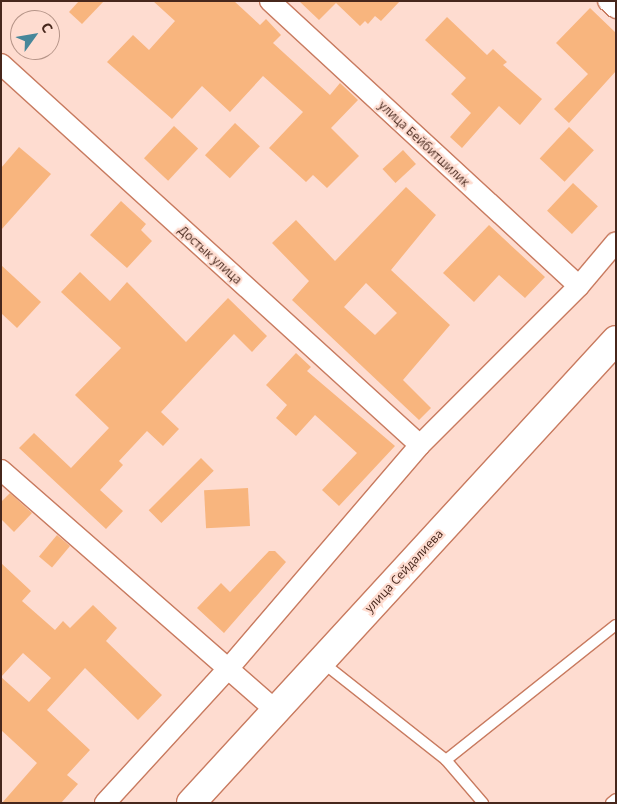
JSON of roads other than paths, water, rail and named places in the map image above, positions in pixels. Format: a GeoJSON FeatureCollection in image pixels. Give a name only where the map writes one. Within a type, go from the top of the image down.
{"type":"FeatureCollection","features":[{"type":"Feature","properties":{"kind":"main road","name":"улица Сейдалиева"},"geometry":{"type":"LineString","coordinates":[[192,803],[616,340]]}},
{"type":"Feature","properties":{"kind":"street","name":"улица Бейбитшилик"},"geometry":{"type":"LineString","coordinates":[[270,1],[579,286]]}},
{"type":"Feature","properties":{"kind":"street"},"geometry":{"type":"LineString","coordinates":[[608,1],[616,8]]}},
{"type":"Feature","properties":{"kind":"street","name":"Достык улица"},"geometry":{"type":"LineString","coordinates":[[1,64],[420,445]]}},
{"type":"Feature","properties":{"kind":"street"},"geometry":{"type":"LineString","coordinates":[[104,803],[228,669],[420,445],[579,286],[616,242]]}},
{"type":"Feature","properties":{"kind":"street"},"geometry":{"type":"LineString","coordinates":[[1,470],[276,711]]}},
{"type":"Feature","properties":{"kind":"lane"},"geometry":{"type":"LineString","coordinates":[[446,760],[616,625]]}},
{"type":"Feature","properties":{"kind":"lane"},"geometry":{"type":"LineString","coordinates":[[321,661],[446,760],[483,803]]}},
{"type":"Feature","properties":{"kind":"lane"},"geometry":{"type":"LineString","coordinates":[[611,803],[616,799]]}}]}
